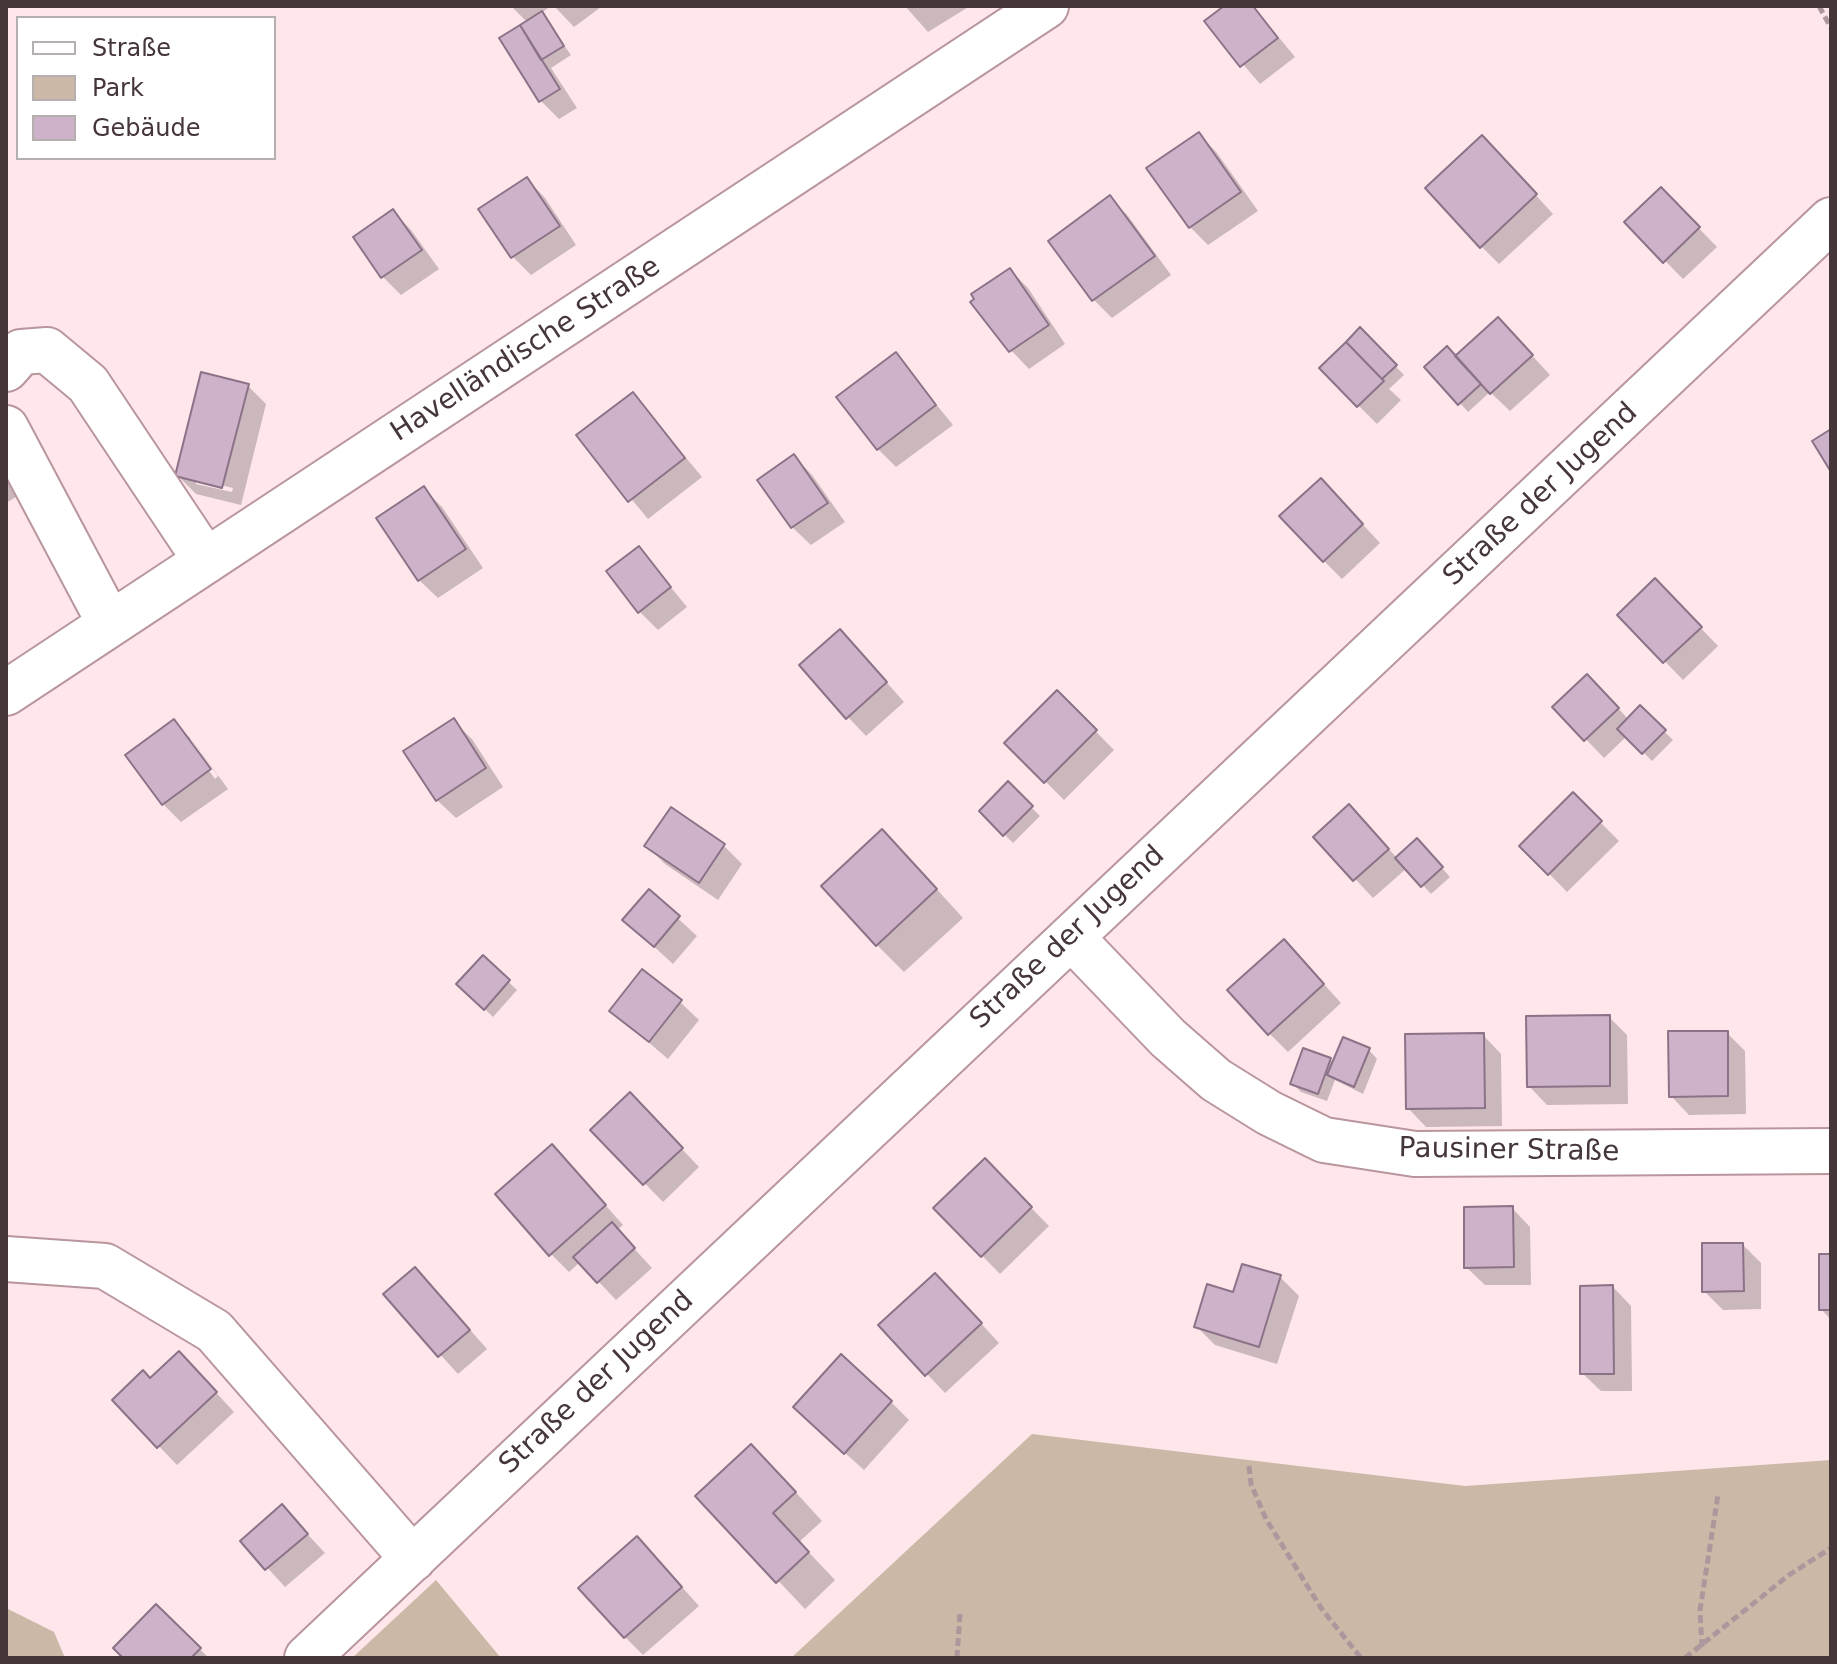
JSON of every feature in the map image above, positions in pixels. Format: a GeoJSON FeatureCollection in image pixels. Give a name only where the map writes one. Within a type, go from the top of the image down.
{"type":"FeatureCollection","features":[{"type":"Feature","properties":{"kind":"street","name":"Havelländische Straße"},"geometry":{"type":"LineString","coordinates":[[6,693],[1046,6]]}},
{"type":"Feature","properties":{"kind":"street","name":"Straße der Jugend"},"geometry":{"type":"LineString","coordinates":[[307,1658],[1831,220]]}},
{"type":"Feature","properties":{"kind":"street"},"geometry":{"type":"LineString","coordinates":[[6,369],[21,352],[47,350],[88,384],[206,561]]}},
{"type":"Feature","properties":{"kind":"street"},"geometry":{"type":"LineString","coordinates":[[6,428],[110,624]]}},
{"type":"Feature","properties":{"kind":"street","name":"Pausiner Straße"},"geometry":{"type":"LineString","coordinates":[[1071,937],[1168,1038],[1216,1080],[1269,1113],[1324,1140],[1415,1154],[1831,1151]]}},
{"type":"Feature","properties":{"kind":"street"},"geometry":{"type":"LineString","coordinates":[[6,1259],[105,1266],[214,1331],[413,1559]]}},
{"type":"Feature","properties":{"kind":"path"},"geometry":{"type":"LineString","coordinates":[[1819,6],[1831,28]]}},
{"type":"Feature","properties":{"kind":"path"},"geometry":{"type":"LineString","coordinates":[[1249,1466],[1251,1484],[1266,1519],[1321,1608],[1361,1658]]}},
{"type":"Feature","properties":{"kind":"path"},"geometry":{"type":"LineString","coordinates":[[1702,1647],[1700,1610],[1718,1495]]}},
{"type":"Feature","properties":{"kind":"path"},"geometry":{"type":"LineString","coordinates":[[1685,1658],[1789,1575],[1831,1548]]}},
{"type":"Feature","properties":{"kind":"path"},"geometry":{"type":"LineString","coordinates":[[957,1658],[960,1612]]}},
{"type":"Feature","properties":{"kind":"green space"},"geometry":{"type":"Polygon","coordinates":[[[1032,1434],[1465,1486],[1831,1460],[1831,1658],[791,1658],[1032,1434]]]}},
{"type":"Feature","properties":{"kind":"green space"},"geometry":{"type":"Polygon","coordinates":[[[436,1580],[501,1658],[352,1658],[436,1580]]]}},
{"type":"Feature","properties":{"kind":"green space"},"geometry":{"type":"Polygon","coordinates":[[[6,1608],[54,1632],[65,1658],[6,1658],[6,1608]]]}},
{"type":"Feature","properties":{"kind":"building"},"geometry":{"type":"Polygon","coordinates":[[[1224,6],[1253,6],[1278,38],[1240,67],[1204,21],[1224,6]]]}},
{"type":"Feature","properties":{"kind":"building"},"geometry":{"type":"Polygon","coordinates":[[[542,11],[564,46],[541,60],[520,25],[542,11]]]}},
{"type":"Feature","properties":{"kind":"building"},"geometry":{"type":"Polygon","coordinates":[[[520,25],[560,89],[539,102],[499,38],[520,25]]]}},
{"type":"Feature","properties":{"kind":"building"},"geometry":{"type":"Polygon","coordinates":[[[1199,132],[1241,192],[1189,228],[1146,168],[1199,132]]]}},
{"type":"Feature","properties":{"kind":"building"},"geometry":{"type":"Polygon","coordinates":[[[1482,135],[1537,194],[1480,248],[1425,188],[1482,135]]]}},
{"type":"Feature","properties":{"kind":"building"},"geometry":{"type":"Polygon","coordinates":[[[527,177],[560,226],[511,258],[478,209],[527,177]]]}},
{"type":"Feature","properties":{"kind":"building"},"geometry":{"type":"Polygon","coordinates":[[[1661,187],[1700,227],[1663,263],[1624,222],[1661,187]]]}},
{"type":"Feature","properties":{"kind":"building"},"geometry":{"type":"Polygon","coordinates":[[[1110,195],[1155,256],[1092,301],[1048,241],[1110,195]]]}},
{"type":"Feature","properties":{"kind":"building"},"geometry":{"type":"Polygon","coordinates":[[[393,209],[422,250],[381,278],[353,237],[393,209]]]}},
{"type":"Feature","properties":{"kind":"building"},"geometry":{"type":"Polygon","coordinates":[[[1010,268],[1049,325],[1009,352],[970,302],[974,299],[971,294],[1010,268]]]}},
{"type":"Feature","properties":{"kind":"building"},"geometry":{"type":"Polygon","coordinates":[[[1498,317],[1533,355],[1490,394],[1455,356],[1498,317]]]}},
{"type":"Feature","properties":{"kind":"building"},"geometry":{"type":"Polygon","coordinates":[[[1360,327],[1397,365],[1382,379],[1346,342],[1360,327]]]}},
{"type":"Feature","properties":{"kind":"building"},"geometry":{"type":"Polygon","coordinates":[[[1346,342],[1384,381],[1357,407],[1319,368],[1346,342]]]}},
{"type":"Feature","properties":{"kind":"building"},"geometry":{"type":"Polygon","coordinates":[[[1447,346],[1481,384],[1458,405],[1424,367],[1447,346]]]}},
{"type":"Feature","properties":{"kind":"building"},"geometry":{"type":"Polygon","coordinates":[[[896,352],[936,405],[877,450],[836,397],[896,352]]]}},
{"type":"Feature","properties":{"kind":"building"},"geometry":{"type":"Polygon","coordinates":[[[201,372],[249,384],[222,488],[175,476],[201,372]]]}},
{"type":"Feature","properties":{"kind":"building"},"geometry":{"type":"Polygon","coordinates":[[[633,392],[685,458],[628,502],[576,435],[633,392]]]}},
{"type":"Feature","properties":{"kind":"building"},"geometry":{"type":"Polygon","coordinates":[[[1831,429],[1831,472],[1812,441],[1831,429]]]}},
{"type":"Feature","properties":{"kind":"building"},"geometry":{"type":"Polygon","coordinates":[[[794,454],[828,503],[791,528],[757,480],[794,454]]]}},
{"type":"Feature","properties":{"kind":"building"},"geometry":{"type":"Polygon","coordinates":[[[1321,478],[1363,524],[1323,562],[1279,516],[1321,478]]]}},
{"type":"Feature","properties":{"kind":"building"},"geometry":{"type":"Polygon","coordinates":[[[424,486],[466,549],[418,581],[376,518],[424,486]]]}},
{"type":"Feature","properties":{"kind":"building"},"geometry":{"type":"Polygon","coordinates":[[[639,546],[671,587],[638,613],[606,571],[639,546]]]}},
{"type":"Feature","properties":{"kind":"building"},"geometry":{"type":"Polygon","coordinates":[[[1655,578],[1702,627],[1663,663],[1617,615],[1655,578]]]}},
{"type":"Feature","properties":{"kind":"building"},"geometry":{"type":"Polygon","coordinates":[[[840,629],[887,682],[846,719],[799,665],[840,629]]]}},
{"type":"Feature","properties":{"kind":"building"},"geometry":{"type":"Polygon","coordinates":[[[1587,674],[1619,708],[1584,741],[1552,707],[1587,674]]]}},
{"type":"Feature","properties":{"kind":"building"},"geometry":{"type":"Polygon","coordinates":[[[1057,690],[1097,730],[1044,783],[1004,743],[1057,690]]]}},
{"type":"Feature","properties":{"kind":"building"},"geometry":{"type":"Polygon","coordinates":[[[1640,705],[1666,730],[1642,754],[1617,729],[1640,705]]]}},
{"type":"Feature","properties":{"kind":"building"},"geometry":{"type":"Polygon","coordinates":[[[454,718],[486,768],[436,801],[403,751],[454,718]]]}},
{"type":"Feature","properties":{"kind":"building"},"geometry":{"type":"Polygon","coordinates":[[[174,719],[211,769],[162,805],[125,755],[174,719]]]}},
{"type":"Feature","properties":{"kind":"building"},"geometry":{"type":"Polygon","coordinates":[[[1008,781],[1033,806],[1003,836],[979,811],[1008,781]]]}},
{"type":"Feature","properties":{"kind":"building"},"geometry":{"type":"Polygon","coordinates":[[[1573,792],[1602,821],[1548,875],[1519,846],[1573,792]]]}},
{"type":"Feature","properties":{"kind":"building"},"geometry":{"type":"Polygon","coordinates":[[[1349,804],[1389,849],[1353,881],[1313,837],[1349,804]]]}},
{"type":"Feature","properties":{"kind":"building"},"geometry":{"type":"Polygon","coordinates":[[[671,807],[725,844],[699,883],[644,846],[671,807]]]}},
{"type":"Feature","properties":{"kind":"building"},"geometry":{"type":"Polygon","coordinates":[[[882,829],[937,889],[876,946],[821,886],[882,829]]]}},
{"type":"Feature","properties":{"kind":"building"},"geometry":{"type":"Polygon","coordinates":[[[1417,838],[1443,867],[1421,887],[1395,858],[1417,838]]]}},
{"type":"Feature","properties":{"kind":"building"},"geometry":{"type":"Polygon","coordinates":[[[649,889],[680,916],[654,947],[622,920],[649,889]]]}},
{"type":"Feature","properties":{"kind":"building"},"geometry":{"type":"Polygon","coordinates":[[[1284,939],[1324,984],[1268,1035],[1227,990],[1284,939]]]}},
{"type":"Feature","properties":{"kind":"building"},"geometry":{"type":"Polygon","coordinates":[[[483,955],[510,980],[484,1010],[456,984],[483,955]]]}},
{"type":"Feature","properties":{"kind":"building"},"geometry":{"type":"Polygon","coordinates":[[[642,969],[682,1000],[649,1042],[609,1011],[642,969]]]}},
{"type":"Feature","properties":{"kind":"building"},"geometry":{"type":"Polygon","coordinates":[[[1610,1015],[1610,1086],[1527,1087],[1526,1016],[1610,1015]]]}},
{"type":"Feature","properties":{"kind":"building"},"geometry":{"type":"Polygon","coordinates":[[[1668,1031],[1728,1031],[1728,1096],[1669,1097],[1668,1031]]]}},
{"type":"Feature","properties":{"kind":"building"},"geometry":{"type":"Polygon","coordinates":[[[1484,1033],[1485,1108],[1406,1109],[1405,1034],[1484,1033]]]}},
{"type":"Feature","properties":{"kind":"building"},"geometry":{"type":"Polygon","coordinates":[[[1343,1037],[1370,1048],[1354,1087],[1327,1075],[1343,1037]]]}},
{"type":"Feature","properties":{"kind":"building"},"geometry":{"type":"Polygon","coordinates":[[[1303,1048],[1331,1058],[1318,1094],[1290,1084],[1303,1048]]]}},
{"type":"Feature","properties":{"kind":"building"},"geometry":{"type":"Polygon","coordinates":[[[630,1092],[683,1148],[643,1185],[590,1130],[630,1092]]]}},
{"type":"Feature","properties":{"kind":"building"},"geometry":{"type":"Polygon","coordinates":[[[552,1144],[606,1205],[549,1256],[495,1194],[552,1144]]]}},
{"type":"Feature","properties":{"kind":"building"},"geometry":{"type":"Polygon","coordinates":[[[985,1158],[1032,1207],[981,1257],[933,1208],[985,1158]]]}},
{"type":"Feature","properties":{"kind":"building"},"geometry":{"type":"Polygon","coordinates":[[[1513,1206],[1514,1267],[1464,1268],[1464,1207],[1513,1206]]]}},
{"type":"Feature","properties":{"kind":"building"},"geometry":{"type":"Polygon","coordinates":[[[612,1222],[635,1248],[597,1283],[573,1257],[612,1222]]]}},
{"type":"Feature","properties":{"kind":"building"},"geometry":{"type":"Polygon","coordinates":[[[1702,1243],[1743,1243],[1744,1291],[1702,1292],[1702,1243]]]}},
{"type":"Feature","properties":{"kind":"building"},"geometry":{"type":"Polygon","coordinates":[[[1819,1254],[1831,1254],[1831,1310],[1819,1310],[1819,1254]]]}},
{"type":"Feature","properties":{"kind":"building"},"geometry":{"type":"Polygon","coordinates":[[[1242,1264],[1281,1275],[1259,1347],[1194,1327],[1207,1284],[1233,1292],[1242,1264]]]}},
{"type":"Feature","properties":{"kind":"building"},"geometry":{"type":"Polygon","coordinates":[[[415,1267],[470,1330],[438,1357],[383,1294],[415,1267]]]}},
{"type":"Feature","properties":{"kind":"building"},"geometry":{"type":"Polygon","coordinates":[[[935,1273],[982,1323],[925,1376],[878,1325],[935,1273]]]}},
{"type":"Feature","properties":{"kind":"building"},"geometry":{"type":"Polygon","coordinates":[[[1613,1285],[1614,1374],[1580,1374],[1580,1286],[1613,1285]]]}},
{"type":"Feature","properties":{"kind":"building"},"geometry":{"type":"Polygon","coordinates":[[[179,1351],[217,1392],[157,1448],[112,1400],[143,1370],[150,1378],[179,1351]]]}},
{"type":"Feature","properties":{"kind":"building"},"geometry":{"type":"Polygon","coordinates":[[[841,1354],[892,1401],[844,1454],[793,1407],[841,1354]]]}},
{"type":"Feature","properties":{"kind":"building"},"geometry":{"type":"Polygon","coordinates":[[[751,1444],[796,1492],[773,1513],[809,1552],[776,1583],[695,1496],[751,1444]]]}},
{"type":"Feature","properties":{"kind":"building"},"geometry":{"type":"Polygon","coordinates":[[[282,1504],[308,1534],[265,1570],[240,1541],[282,1504]]]}},
{"type":"Feature","properties":{"kind":"building"},"geometry":{"type":"Polygon","coordinates":[[[637,1536],[682,1587],[624,1638],[578,1588],[637,1536]]]}},
{"type":"Feature","properties":{"kind":"building"},"geometry":{"type":"Polygon","coordinates":[[[156,1604],[201,1648],[191,1658],[123,1658],[113,1648],[156,1604]]]}}]}
